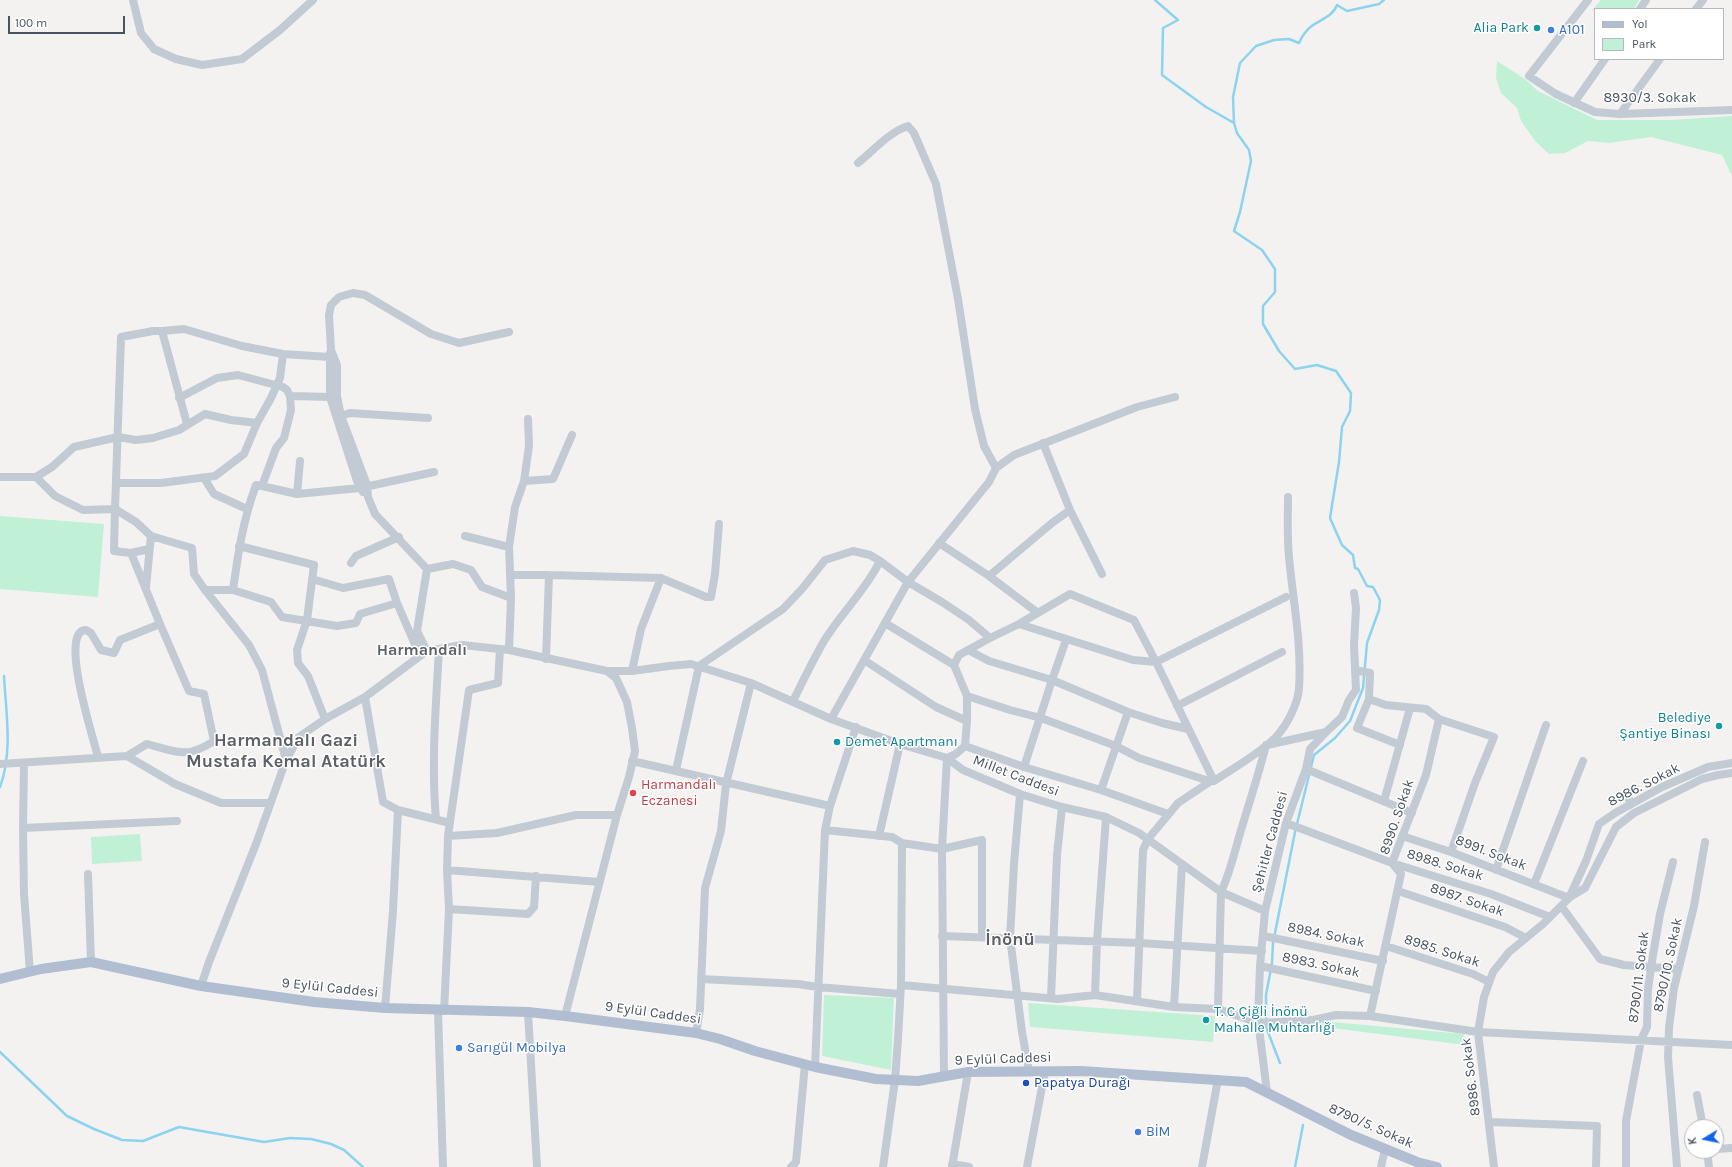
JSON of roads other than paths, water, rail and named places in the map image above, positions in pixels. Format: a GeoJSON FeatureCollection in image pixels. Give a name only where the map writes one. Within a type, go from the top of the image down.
{"type":"FeatureCollection","features":[{"type":"Feature","properties":{"kind":"main road","name":"9 Eylül Caddesi"},"geometry":{"type":"LineString","coordinates":[[0,979],[30,972],[91,962],[201,986],[314,1002],[441,1011],[528,1012],[696,1033],[815,1067],[876,1080],[918,1081],[968,1072],[1029,1071],[1081,1071],[1218,1079],[1246,1082],[1295,1107]]}},
{"type":"Feature","properties":{"kind":"main road","name":"8790/5. Sokak"},"geometry":{"type":"LineString","coordinates":[[1295,1107],[1351,1135],[1417,1164],[1437,1167]]}},
{"type":"Feature","properties":{"kind":"street"},"geometry":{"type":"LineString","coordinates":[[133,0],[140,33],[154,49],[176,59],[202,65],[242,59],[280,30],[313,0]]}},
{"type":"Feature","properties":{"kind":"street","name":"8930/3. Sokak"},"geometry":{"type":"LineString","coordinates":[[1588,0],[1529,76],[1556,94],[1595,112],[1620,114],[1732,110]]}},
{"type":"Feature","properties":{"kind":"street"},"geometry":{"type":"LineString","coordinates":[[1697,8],[1703,0]]}},
{"type":"Feature","properties":{"kind":"street"},"geometry":{"type":"LineString","coordinates":[[1574,103],[1603,60]]}},
{"type":"Feature","properties":{"kind":"street"},"geometry":{"type":"LineString","coordinates":[[1620,114],[1659,60]]}},
{"type":"Feature","properties":{"kind":"street"},"geometry":{"type":"LineString","coordinates":[[858,163],[890,136],[903,128],[908,126],[914,133],[936,184],[958,299],[975,409],[984,446],[996,468]]}},
{"type":"Feature","properties":{"kind":"street"},"geometry":{"type":"LineString","coordinates":[[427,569],[399,537],[375,514],[330,398],[329,315],[331,305],[339,297],[354,293],[365,295],[431,334],[459,343],[508,332]]}},
{"type":"Feature","properties":{"kind":"street"},"geometry":{"type":"LineString","coordinates":[[149,549],[131,553],[114,551],[121,337],[153,331],[184,329],[242,346],[283,354],[330,353]]}},
{"type":"Feature","properties":{"kind":"street"},"geometry":{"type":"LineString","coordinates":[[162,331],[187,424]]}},
{"type":"Feature","properties":{"kind":"street"},"geometry":{"type":"LineString","coordinates":[[330,353],[337,364],[337,396],[341,416],[363,486]]}},
{"type":"Feature","properties":{"kind":"street"},"geometry":{"type":"LineString","coordinates":[[117,483],[161,483],[215,476],[244,454],[256,423],[271,398],[280,378],[283,354]]}},
{"type":"Feature","properties":{"kind":"street"},"geometry":{"type":"LineString","coordinates":[[179,398],[217,378],[238,375],[277,384],[287,390],[290,396],[292,410],[284,438],[276,448],[262,486]]}},
{"type":"Feature","properties":{"kind":"street"},"geometry":{"type":"LineString","coordinates":[[290,396],[330,398]]}},
{"type":"Feature","properties":{"kind":"street"},"geometry":{"type":"LineString","coordinates":[[831,719],[908,582],[989,482],[996,468],[1014,455],[1044,443],[1138,407],[1175,397]]}},
{"type":"Feature","properties":{"kind":"street"},"geometry":{"type":"LineString","coordinates":[[341,416],[350,413],[428,418]]}},
{"type":"Feature","properties":{"kind":"street"},"geometry":{"type":"LineString","coordinates":[[0,477],[36,477],[52,467],[74,447],[118,436],[136,440],[153,438],[179,430],[206,414],[230,420],[256,423]]}},
{"type":"Feature","properties":{"kind":"street"},"geometry":{"type":"LineString","coordinates":[[509,650],[511,575],[509,547],[515,506],[524,480],[529,446],[528,419]]}},
{"type":"Feature","properties":{"kind":"street"},"geometry":{"type":"LineString","coordinates":[[524,480],[553,479],[572,435]]}},
{"type":"Feature","properties":{"kind":"street"},"geometry":{"type":"LineString","coordinates":[[1044,443],[1070,510],[1102,574]]}},
{"type":"Feature","properties":{"kind":"street"},"geometry":{"type":"LineString","coordinates":[[297,494],[300,461]]}},
{"type":"Feature","properties":{"kind":"street"},"geometry":{"type":"LineString","coordinates":[[233,590],[239,546],[247,509],[256,486],[297,494],[363,486],[434,472]]}},
{"type":"Feature","properties":{"kind":"street"},"geometry":{"type":"LineString","coordinates":[[36,477],[55,496],[83,510],[115,509],[136,522],[151,536],[192,548],[194,574],[205,590],[249,644],[262,670],[286,760]]}},
{"type":"Feature","properties":{"kind":"street"},"geometry":{"type":"LineString","coordinates":[[204,478],[214,494],[247,509]]}},
{"type":"Feature","properties":{"kind":"street"},"geometry":{"type":"LineString","coordinates":[[1137,1001],[1143,850],[1148,839],[1178,804],[1266,745],[1276,736],[1287,720],[1295,704],[1299,689],[1298,624],[1289,556],[1288,496]]}},
{"type":"Feature","properties":{"kind":"street"},"geometry":{"type":"LineString","coordinates":[[988,576],[1070,510]]}},
{"type":"Feature","properties":{"kind":"street"},"geometry":{"type":"LineString","coordinates":[[511,575],[661,578],[706,597],[711,597],[715,574],[719,524]]}},
{"type":"Feature","properties":{"kind":"street"},"geometry":{"type":"LineString","coordinates":[[146,587],[151,536]]}},
{"type":"Feature","properties":{"kind":"street"},"geometry":{"type":"LineString","coordinates":[[465,536],[509,547]]}},
{"type":"Feature","properties":{"kind":"street"},"geometry":{"type":"LineString","coordinates":[[351,563],[356,556],[399,537]]}},
{"type":"Feature","properties":{"kind":"street"},"geometry":{"type":"LineString","coordinates":[[940,543],[1038,613]]}},
{"type":"Feature","properties":{"kind":"street"},"geometry":{"type":"LineString","coordinates":[[239,546],[314,565],[307,620],[297,650],[298,663],[308,676],[325,719]]}},
{"type":"Feature","properties":{"kind":"street"},"geometry":{"type":"LineString","coordinates":[[676,770],[699,666],[783,609],[802,589],[824,560],[853,551],[870,555],[908,582],[969,620],[990,638]]}},
{"type":"Feature","properties":{"kind":"street"},"geometry":{"type":"LineString","coordinates":[[0,764],[127,756],[147,744],[179,753],[201,750],[214,741],[204,694],[189,691],[131,553]]}},
{"type":"Feature","properties":{"kind":"street"},"geometry":{"type":"LineString","coordinates":[[793,701],[824,641],[872,577],[880,561]]}},
{"type":"Feature","properties":{"kind":"street"},"geometry":{"type":"LineString","coordinates":[[427,569],[453,564],[471,570],[482,586],[511,598]]}},
{"type":"Feature","properties":{"kind":"street"},"geometry":{"type":"LineString","coordinates":[[427,569],[417,631],[428,651]]}},
{"type":"Feature","properties":{"kind":"street"},"geometry":{"type":"LineString","coordinates":[[546,659],[549,575]]}},
{"type":"Feature","properties":{"kind":"street"},"geometry":{"type":"LineString","coordinates":[[312,579],[342,588],[389,578],[397,604],[420,656]]}},
{"type":"Feature","properties":{"kind":"street"},"geometry":{"type":"LineString","coordinates":[[632,671],[641,628],[661,578]]}},
{"type":"Feature","properties":{"kind":"street"},"geometry":{"type":"LineString","coordinates":[[205,590],[233,590],[271,602],[282,617],[337,626],[356,623],[360,614],[397,604]]}},
{"type":"Feature","properties":{"kind":"street","name":"Şehitler Caddesi"},"geometry":{"type":"LineString","coordinates":[[1267,1092],[1259,1023],[1263,966],[1262,950],[1266,936],[1265,911],[1286,823],[1306,769],[1310,749],[1342,717],[1349,700],[1356,690],[1357,671],[1354,624],[1356,608],[1354,593]]}},
{"type":"Feature","properties":{"kind":"street"},"geometry":{"type":"LineString","coordinates":[[954,665],[959,655],[1019,624],[1070,594],[1134,620],[1156,662],[1212,781]]}},
{"type":"Feature","properties":{"kind":"street"},"geometry":{"type":"LineString","coordinates":[[1019,624],[1133,660],[1156,662],[1286,597]]}},
{"type":"Feature","properties":{"kind":"street"},"geometry":{"type":"LineString","coordinates":[[885,623],[954,665],[967,696],[965,746],[956,754],[947,758],[942,849],[944,1076]]}},
{"type":"Feature","properties":{"kind":"street"},"geometry":{"type":"LineString","coordinates":[[98,758],[76,667],[75,643],[79,633],[82,630],[86,630],[91,634],[101,650],[114,653],[120,640],[160,624]]}},
{"type":"Feature","properties":{"kind":"street"},"geometry":{"type":"LineString","coordinates":[[1024,767],[1066,640]]}},
{"type":"Feature","properties":{"kind":"street","name":"Millet Caddesi"},"geometry":{"type":"LineString","coordinates":[[201,986],[209,962],[256,844],[286,760],[299,737],[325,719],[365,697],[428,651],[462,645],[509,650],[607,671],[632,671],[691,664],[751,683],[831,719],[900,744],[947,758],[963,770],[1020,794],[1062,807],[1106,817],[1139,832],[1221,892],[1265,911]]}},
{"type":"Feature","properties":{"kind":"street"},"geometry":{"type":"LineString","coordinates":[[436,819],[433,788],[439,648]]}},
{"type":"Feature","properties":{"kind":"street"},"geometry":{"type":"LineString","coordinates":[[443,1167],[441,1011],[449,909],[447,870],[448,836],[469,690],[498,683],[500,649]]}},
{"type":"Feature","properties":{"kind":"street"},"geometry":{"type":"LineString","coordinates":[[968,650],[989,661],[1052,680],[1128,712],[1162,723],[1188,729]]}},
{"type":"Feature","properties":{"kind":"street"},"geometry":{"type":"LineString","coordinates":[[1177,706],[1282,652]]}},
{"type":"Feature","properties":{"kind":"street"},"geometry":{"type":"LineString","coordinates":[[864,660],[936,707],[967,721]]}},
{"type":"Feature","properties":{"kind":"street"},"geometry":{"type":"LineString","coordinates":[[565,1016],[616,815],[634,751],[632,728],[627,702],[616,678],[607,671]]}},
{"type":"Feature","properties":{"kind":"street"},"geometry":{"type":"LineString","coordinates":[[1357,671],[1370,673],[1368,699],[1357,728],[1400,745]]}},
{"type":"Feature","properties":{"kind":"street"},"geometry":{"type":"LineString","coordinates":[[696,1033],[700,1009],[705,888],[721,831],[726,784],[751,683]]}},
{"type":"Feature","properties":{"kind":"street"},"geometry":{"type":"LineString","coordinates":[[967,696],[1041,718],[1116,746],[1138,758],[1180,773],[1212,781]]}},
{"type":"Feature","properties":{"kind":"street"},"geometry":{"type":"LineString","coordinates":[[365,697],[383,802],[398,810],[450,823]]}},
{"type":"Feature","properties":{"kind":"street"},"geometry":{"type":"LineString","coordinates":[[1368,699],[1386,704],[1426,709],[1439,719],[1494,737],[1475,783],[1451,852]]}},
{"type":"Feature","properties":{"kind":"street"},"geometry":{"type":"LineString","coordinates":[[1384,801],[1410,708]]}},
{"type":"Feature","properties":{"kind":"street"},"geometry":{"type":"LineString","coordinates":[[1101,790],[1128,712]]}},
{"type":"Feature","properties":{"kind":"street","name":"8990. Sokak"},"geometry":{"type":"LineString","coordinates":[[1370,1016],[1401,874],[1392,863],[1426,775],[1439,719]]}},
{"type":"Feature","properties":{"kind":"street"},"geometry":{"type":"LineString","coordinates":[[1496,870],[1546,725]]}},
{"type":"Feature","properties":{"kind":"street"},"geometry":{"type":"LineString","coordinates":[[815,1067],[825,830],[830,806],[856,727]]}},
{"type":"Feature","properties":{"kind":"street"},"geometry":{"type":"LineString","coordinates":[[1266,745],[1326,732]]}},
{"type":"Feature","properties":{"kind":"street"},"geometry":{"type":"LineString","coordinates":[[879,836],[900,744]]}},
{"type":"Feature","properties":{"kind":"street"},"geometry":{"type":"LineString","coordinates":[[1218,1009],[1221,892],[1226,881],[1258,778],[1266,745]]}},
{"type":"Feature","properties":{"kind":"street"},"geometry":{"type":"LineString","coordinates":[[965,746],[1024,767],[1101,790],[1168,814]]}},
{"type":"Feature","properties":{"kind":"street"},"geometry":{"type":"LineString","coordinates":[[127,756],[176,784],[221,803],[270,803]]}},
{"type":"Feature","properties":{"kind":"street"},"geometry":{"type":"LineString","coordinates":[[632,761],[676,770],[726,784],[830,806]]}},
{"type":"Feature","properties":{"kind":"street"},"geometry":{"type":"LineString","coordinates":[[1534,884],[1583,761]]}},
{"type":"Feature","properties":{"kind":"street"},"geometry":{"type":"LineString","coordinates":[[19,763],[23,828],[24,894],[30,972]]}},
{"type":"Feature","properties":{"kind":"street","name":"8986. Sokak"},"geometry":{"type":"LineString","coordinates":[[1494,1167],[1490,1122],[1478,1032],[1484,997],[1493,972],[1509,952],[1562,907],[1569,898],[1586,860],[1599,824],[1662,787],[1708,767],[1732,763]]}},
{"type":"Feature","properties":{"kind":"street"},"geometry":{"type":"LineString","coordinates":[[1306,769],[1412,812]]}},
{"type":"Feature","properties":{"kind":"street","name":"8986. Sokak"},"geometry":{"type":"LineString","coordinates":[[1569,898],[1585,888],[1616,826],[1634,813],[1702,780],[1718,774],[1732,773]]}},
{"type":"Feature","properties":{"kind":"street"},"geometry":{"type":"LineString","coordinates":[[1020,794],[1010,938],[1016,995],[1029,1071]]}},
{"type":"Feature","properties":{"kind":"street"},"geometry":{"type":"LineString","coordinates":[[1628,795],[1630,805]]}},
{"type":"Feature","properties":{"kind":"street"},"geometry":{"type":"LineString","coordinates":[[1051,998],[1057,855],[1062,807]]}},
{"type":"Feature","properties":{"kind":"street"},"geometry":{"type":"LineString","coordinates":[[385,1008],[393,911],[398,810]]}},
{"type":"Feature","properties":{"kind":"street"},"geometry":{"type":"LineString","coordinates":[[448,836],[497,833],[576,815],[616,815]]}},
{"type":"Feature","properties":{"kind":"street"},"geometry":{"type":"LineString","coordinates":[[1095,995],[1097,941],[1106,817]]}},
{"type":"Feature","properties":{"kind":"street"},"geometry":{"type":"LineString","coordinates":[[23,828],[177,821]]}},
{"type":"Feature","properties":{"kind":"street","name":"8988. Sokak"},"geometry":{"type":"LineString","coordinates":[[1286,823],[1392,863],[1491,894],[1550,917]]}},
{"type":"Feature","properties":{"kind":"street"},"geometry":{"type":"LineString","coordinates":[[825,830],[892,837],[902,843],[942,849],[982,840],[982,937]]}},
{"type":"Feature","properties":{"kind":"street","name":"8991. Sokak"},"geometry":{"type":"LineString","coordinates":[[1402,836],[1451,852],[1569,898]]}},
{"type":"Feature","properties":{"kind":"street","name":"8790/10. Sokak"},"geometry":{"type":"LineString","coordinates":[[1677,1167],[1668,1041],[1674,988],[1693,911],[1705,842]]}},
{"type":"Feature","properties":{"kind":"street"},"geometry":{"type":"LineString","coordinates":[[883,1167],[895,1080],[901,985],[902,843]]}},
{"type":"Feature","properties":{"kind":"street","name":"8790/11. Sokak"},"geometry":{"type":"LineString","coordinates":[[1626,1167],[1626,1121],[1641,1040],[1647,1027],[1648,989],[1651,967],[1660,914],[1673,862]]}},
{"type":"Feature","properties":{"kind":"street"},"geometry":{"type":"LineString","coordinates":[[1174,1007],[1182,864]]}},
{"type":"Feature","properties":{"kind":"street"},"geometry":{"type":"LineString","coordinates":[[447,870],[599,882]]}},
{"type":"Feature","properties":{"kind":"street"},"geometry":{"type":"LineString","coordinates":[[88,874],[91,962]]}},
{"type":"Feature","properties":{"kind":"street"},"geometry":{"type":"LineString","coordinates":[[449,909],[528,914],[534,907],[536,876]]}},
{"type":"Feature","properties":{"kind":"street","name":"8987. Sokak"},"geometry":{"type":"LineString","coordinates":[[1398,891],[1505,927],[1526,938]]}},
{"type":"Feature","properties":{"kind":"street"},"geometry":{"type":"LineString","coordinates":[[1562,907],[1600,958],[1624,965],[1678,969]]}},
{"type":"Feature","properties":{"kind":"street"},"geometry":{"type":"LineString","coordinates":[[942,936],[1097,941],[1178,945],[1220,949],[1262,950]]}},
{"type":"Feature","properties":{"kind":"street","name":"8984. Sokak"},"geometry":{"type":"LineString","coordinates":[[1266,936],[1383,961]]}},
{"type":"Feature","properties":{"kind":"street","name":"8985. Sokak"},"geometry":{"type":"LineString","coordinates":[[1386,946],[1473,974],[1489,982]]}},
{"type":"Feature","properties":{"kind":"street","name":"8983. Sokak"},"geometry":{"type":"LineString","coordinates":[[1263,966],[1376,991]]}},
{"type":"Feature","properties":{"kind":"street"},"geometry":{"type":"LineString","coordinates":[[701,980],[789,983],[900,994]]}},
{"type":"Feature","properties":{"kind":"street"},"geometry":{"type":"LineString","coordinates":[[901,985],[1051,998],[1095,995],[1174,1007],[1218,1009],[1259,1023],[1313,1020],[1336,1015],[1370,1016],[1478,1032],[1732,1045]]}},
{"type":"Feature","properties":{"kind":"street"},"geometry":{"type":"LineString","coordinates":[[528,1012],[537,1167]]}},
{"type":"Feature","properties":{"kind":"street"},"geometry":{"type":"LineString","coordinates":[[791,1167],[796,1162],[805,1064]]}},
{"type":"Feature","properties":{"kind":"street"},"geometry":{"type":"LineString","coordinates":[[1027,1167],[1045,1071]]}},
{"type":"Feature","properties":{"kind":"street"},"geometry":{"type":"LineString","coordinates":[[968,1072],[952,1166],[969,1167]]}},
{"type":"Feature","properties":{"kind":"street"},"geometry":{"type":"LineString","coordinates":[[1202,1167],[1218,1079]]}},
{"type":"Feature","properties":{"kind":"street"},"geometry":{"type":"LineString","coordinates":[[1698,1095],[1702,1119]]}},
{"type":"Feature","properties":{"kind":"street"},"geometry":{"type":"LineString","coordinates":[[1490,1122],[1597,1126],[1596,1167]]}},
{"type":"Feature","properties":{"kind":"street"},"geometry":{"type":"LineString","coordinates":[[1381,1167],[1385,1149]]}},
{"type":"Feature","properties":{"kind":"waterway"},"geometry":{"type":"LineString","coordinates":[[1155,0],[1178,20],[1163,28],[1162,75],[1206,107],[1234,123]]}},
{"type":"Feature","properties":{"kind":"waterway"},"geometry":{"type":"LineString","coordinates":[[1280,1063],[1266,1027],[1266,995],[1272,963],[1273,943],[1295,832],[1314,755],[1335,738],[1350,721],[1363,688],[1367,643],[1379,610],[1380,600],[1373,587],[1367,586],[1358,569],[1355,568],[1353,555],[1342,545],[1330,518],[1339,462],[1342,427],[1350,411],[1351,393],[1336,371],[1317,365],[1295,369],[1279,351],[1263,324],[1263,306],[1275,292],[1275,269],[1262,250],[1234,231],[1240,212],[1251,161],[1249,150],[1237,133],[1234,123],[1233,97],[1240,63],[1256,46],[1274,40],[1289,39],[1299,43],[1308,29],[1330,15],[1337,5],[1347,11],[1379,4],[1384,0]]}},
{"type":"Feature","properties":{"kind":"waterway"},"geometry":{"type":"LineString","coordinates":[[0,787],[4,774],[8,746],[4,676]]}},
{"type":"Feature","properties":{"kind":"waterway"},"geometry":{"type":"LineString","coordinates":[[0,1052],[67,1116],[122,1140],[143,1141],[179,1127],[264,1142],[290,1138],[311,1139],[331,1144],[344,1150],[363,1167]]}},
{"type":"Feature","properties":{"kind":"waterway"},"geometry":{"type":"LineString","coordinates":[[1295,1167],[1303,1125]]}},
{"type":"Feature","properties":{"kind":"place","name":"Alia Park"},"geometry":{"type":"Point","coordinates":[1537,28]}},
{"type":"Feature","properties":{"kind":"place","name":"A101"},"geometry":{"type":"Point","coordinates":[1551,30]}},
{"type":"Feature","properties":{"kind":"place","name":"Belediye Şantiye Binası"},"geometry":{"type":"Point","coordinates":[1719,726]}},
{"type":"Feature","properties":{"kind":"place","name":"Demet Apartmanı"},"geometry":{"type":"Point","coordinates":[837,742]}},
{"type":"Feature","properties":{"kind":"place","name":"Harmandalı Eczanesi"},"geometry":{"type":"Point","coordinates":[633,793]}},
{"type":"Feature","properties":{"kind":"place","name":"T. C Çiğli İnönü Mahalle Muhtarlığı"},"geometry":{"type":"Point","coordinates":[1206,1020]}},
{"type":"Feature","properties":{"kind":"place","name":"Sarıgül Mobilya"},"geometry":{"type":"Point","coordinates":[459,1048]}},
{"type":"Feature","properties":{"kind":"place","name":"Papatya Durağı"},"geometry":{"type":"Point","coordinates":[1026,1083]}},
{"type":"Feature","properties":{"kind":"place","name":"BİM"},"geometry":{"type":"Point","coordinates":[1138,1132]}},
{"type":"Feature","properties":{"kind":"district","name":"Harmandalı"},"geometry":{"type":"Point","coordinates":[422,650]}},
{"type":"Feature","properties":{"kind":"district","name":"Harmandalı Gazi Mustafa Kemal Atatürk"},"geometry":{"type":"Point","coordinates":[286,751]}},
{"type":"Feature","properties":{"kind":"district","name":"İnönü"},"geometry":{"type":"Point","coordinates":[1010,940]}}]}
